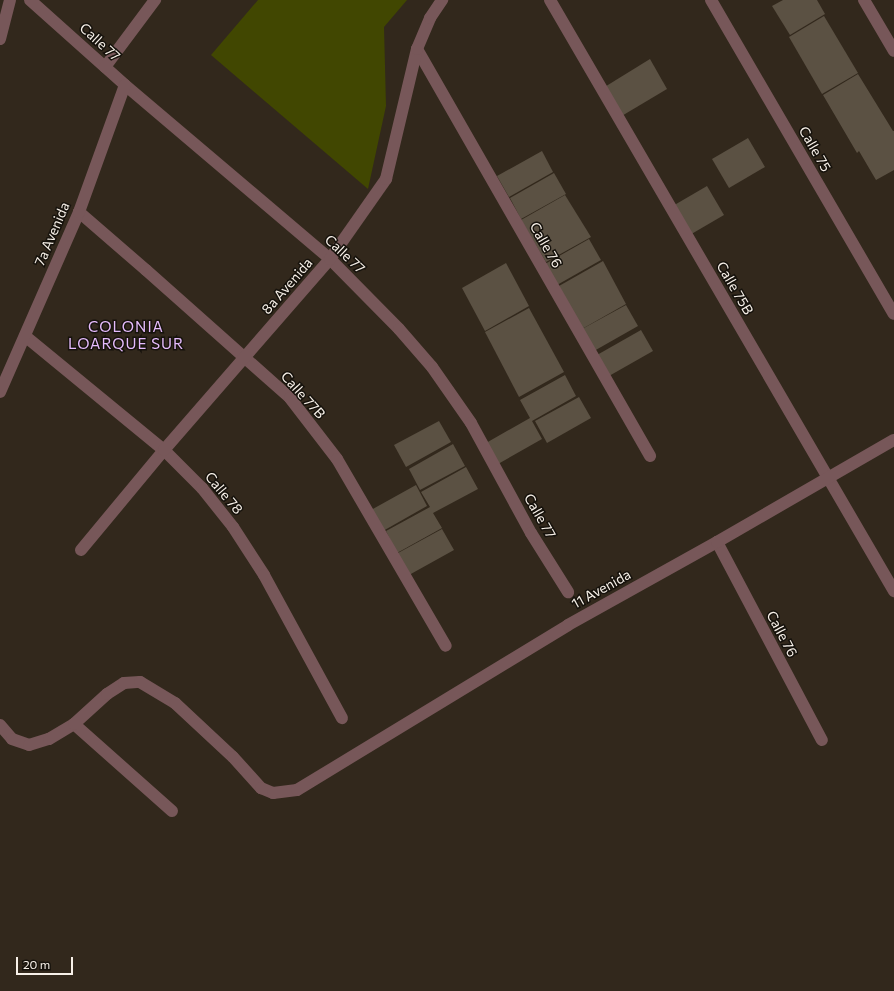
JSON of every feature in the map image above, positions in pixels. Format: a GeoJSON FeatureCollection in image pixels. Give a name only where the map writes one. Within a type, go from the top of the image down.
{"type":"FeatureCollection","features":[{"type":"Feature","properties":{"kind":"street"},"geometry":{"type":"LineString","coordinates":[[0,39],[10,0]]}},
{"type":"Feature","properties":{"kind":"street","name":"Calle 77"},"geometry":{"type":"LineString","coordinates":[[30,0],[125,85],[330,259],[399,329],[432,367],[471,423],[531,533],[568,592]]}},
{"type":"Feature","properties":{"kind":"street"},"geometry":{"type":"LineString","coordinates":[[105,67],[155,0]]}},
{"type":"Feature","properties":{"kind":"street","name":"8a Avenida"},"geometry":{"type":"LineString","coordinates":[[81,550],[164,450],[246,358],[330,259],[386,180],[416,49],[430,18],[442,0]]}},
{"type":"Feature","properties":{"kind":"street","name":"Calle 75B"},"geometry":{"type":"LineString","coordinates":[[550,0],[894,592]]}},
{"type":"Feature","properties":{"kind":"street","name":"Calle 75"},"geometry":{"type":"LineString","coordinates":[[711,0],[894,314]]}},
{"type":"Feature","properties":{"kind":"street"},"geometry":{"type":"LineString","coordinates":[[864,0],[894,51]]}},
{"type":"Feature","properties":{"kind":"street","name":"Calle 76"},"geometry":{"type":"LineString","coordinates":[[416,49],[650,456]]}},
{"type":"Feature","properties":{"kind":"street","name":"7a Avenida"},"geometry":{"type":"LineString","coordinates":[[0,392],[78,212],[125,85]]}},
{"type":"Feature","properties":{"kind":"street","name":"Calle 77B"},"geometry":{"type":"LineString","coordinates":[[78,212],[290,398],[337,459],[446,646]]}},
{"type":"Feature","properties":{"kind":"street","name":"Calle 78"},"geometry":{"type":"LineString","coordinates":[[25,336],[133,427],[164,450],[202,488],[233,526],[264,575],[342,718]]}},
{"type":"Feature","properties":{"kind":"street","name":"11 Avenida"},"geometry":{"type":"LineString","coordinates":[[0,725],[12,739],[29,745],[49,739],[74,724],[108,694],[124,683],[140,682],[175,703],[233,757],[261,788],[273,793],[297,790],[568,625],[717,542],[894,440]]}},
{"type":"Feature","properties":{"kind":"street","name":"Calle 76"},"geometry":{"type":"LineString","coordinates":[[717,542],[822,740]]}},
{"type":"Feature","properties":{"kind":"street"},"geometry":{"type":"LineString","coordinates":[[74,724],[172,811]]}},
{"type":"Feature","properties":{"kind":"green space"},"geometry":{"type":"Polygon","coordinates":[[[258,0],[407,0],[384,27],[386,106],[368,189],[211,55],[258,0]]]}},
{"type":"Feature","properties":{"kind":"building"},"geometry":{"type":"Polygon","coordinates":[[[783,0],[817,0],[825,14],[790,35],[772,6],[783,0]]]}},
{"type":"Feature","properties":{"kind":"building"},"geometry":{"type":"Polygon","coordinates":[[[824,16],[858,73],[822,94],[789,37],[824,16]]]}},
{"type":"Feature","properties":{"kind":"building"},"geometry":{"type":"Polygon","coordinates":[[[650,59],[667,89],[620,117],[603,88],[650,59]]]}},
{"type":"Feature","properties":{"kind":"building"},"geometry":{"type":"Polygon","coordinates":[[[858,74],[894,131],[894,170],[876,180],[859,151],[857,153],[823,95],[858,74]]]}},
{"type":"Feature","properties":{"kind":"building"},"geometry":{"type":"Polygon","coordinates":[[[748,138],[765,167],[729,188],[712,159],[748,138]]]}},
{"type":"Feature","properties":{"kind":"building"},"geometry":{"type":"Polygon","coordinates":[[[542,151],[553,172],[509,197],[497,176],[542,151]]]}},
{"type":"Feature","properties":{"kind":"building"},"geometry":{"type":"Polygon","coordinates":[[[554,173],[566,194],[521,219],[510,198],[554,173]]]}},
{"type":"Feature","properties":{"kind":"building"},"geometry":{"type":"Polygon","coordinates":[[[707,186],[724,215],[688,236],[671,207],[707,186]]]}},
{"type":"Feature","properties":{"kind":"building"},"geometry":{"type":"Polygon","coordinates":[[[565,195],[591,237],[546,262],[521,220],[565,195]]]}},
{"type":"Feature","properties":{"kind":"building"},"geometry":{"type":"Polygon","coordinates":[[[589,239],[601,260],[557,285],[545,264],[589,239]]]}},
{"type":"Feature","properties":{"kind":"building"},"geometry":{"type":"Polygon","coordinates":[[[603,261],[626,304],[582,329],[559,286],[603,261]]]}},
{"type":"Feature","properties":{"kind":"building"},"geometry":{"type":"Polygon","coordinates":[[[506,263],[529,306],[485,331],[462,288],[506,263]]]}},
{"type":"Feature","properties":{"kind":"building"},"geometry":{"type":"Polygon","coordinates":[[[626,305],[638,326],[594,351],[582,329],[626,305]]]}},
{"type":"Feature","properties":{"kind":"building"},"geometry":{"type":"Polygon","coordinates":[[[529,308],[564,372],[519,397],[485,332],[529,308]]]}},
{"type":"Feature","properties":{"kind":"building"},"geometry":{"type":"Polygon","coordinates":[[[641,330],[653,351],[609,376],[597,355],[641,330]]]}},
{"type":"Feature","properties":{"kind":"building"},"geometry":{"type":"Polygon","coordinates":[[[565,375],[576,396],[532,421],[542,439],[498,464],[486,443],[530,418],[520,400],[565,375]]]}},
{"type":"Feature","properties":{"kind":"building"},"geometry":{"type":"Polygon","coordinates":[[[579,397],[591,418],[547,443],[535,421],[579,397]]]}},
{"type":"Feature","properties":{"kind":"building"},"geometry":{"type":"Polygon","coordinates":[[[439,421],[451,442],[406,467],[394,445],[439,421]]]}},
{"type":"Feature","properties":{"kind":"building"},"geometry":{"type":"Polygon","coordinates":[[[453,444],[465,466],[420,490],[409,469],[453,444]]]}},
{"type":"Feature","properties":{"kind":"building"},"geometry":{"type":"Polygon","coordinates":[[[466,467],[478,489],[433,513],[442,528],[397,553],[386,531],[430,507],[421,492],[466,467]]]}},
{"type":"Feature","properties":{"kind":"building"},"geometry":{"type":"Polygon","coordinates":[[[416,485],[427,506],[383,531],[371,510],[416,485]]]}},
{"type":"Feature","properties":{"kind":"building"},"geometry":{"type":"Polygon","coordinates":[[[442,529],[454,550],[409,575],[398,553],[442,529]]]}},
{"type":"Feature","properties":{"kind":"district","name":"COLONIA LOARQUE SUR"},"geometry":{"type":"Point","coordinates":[126,334]}}]}
